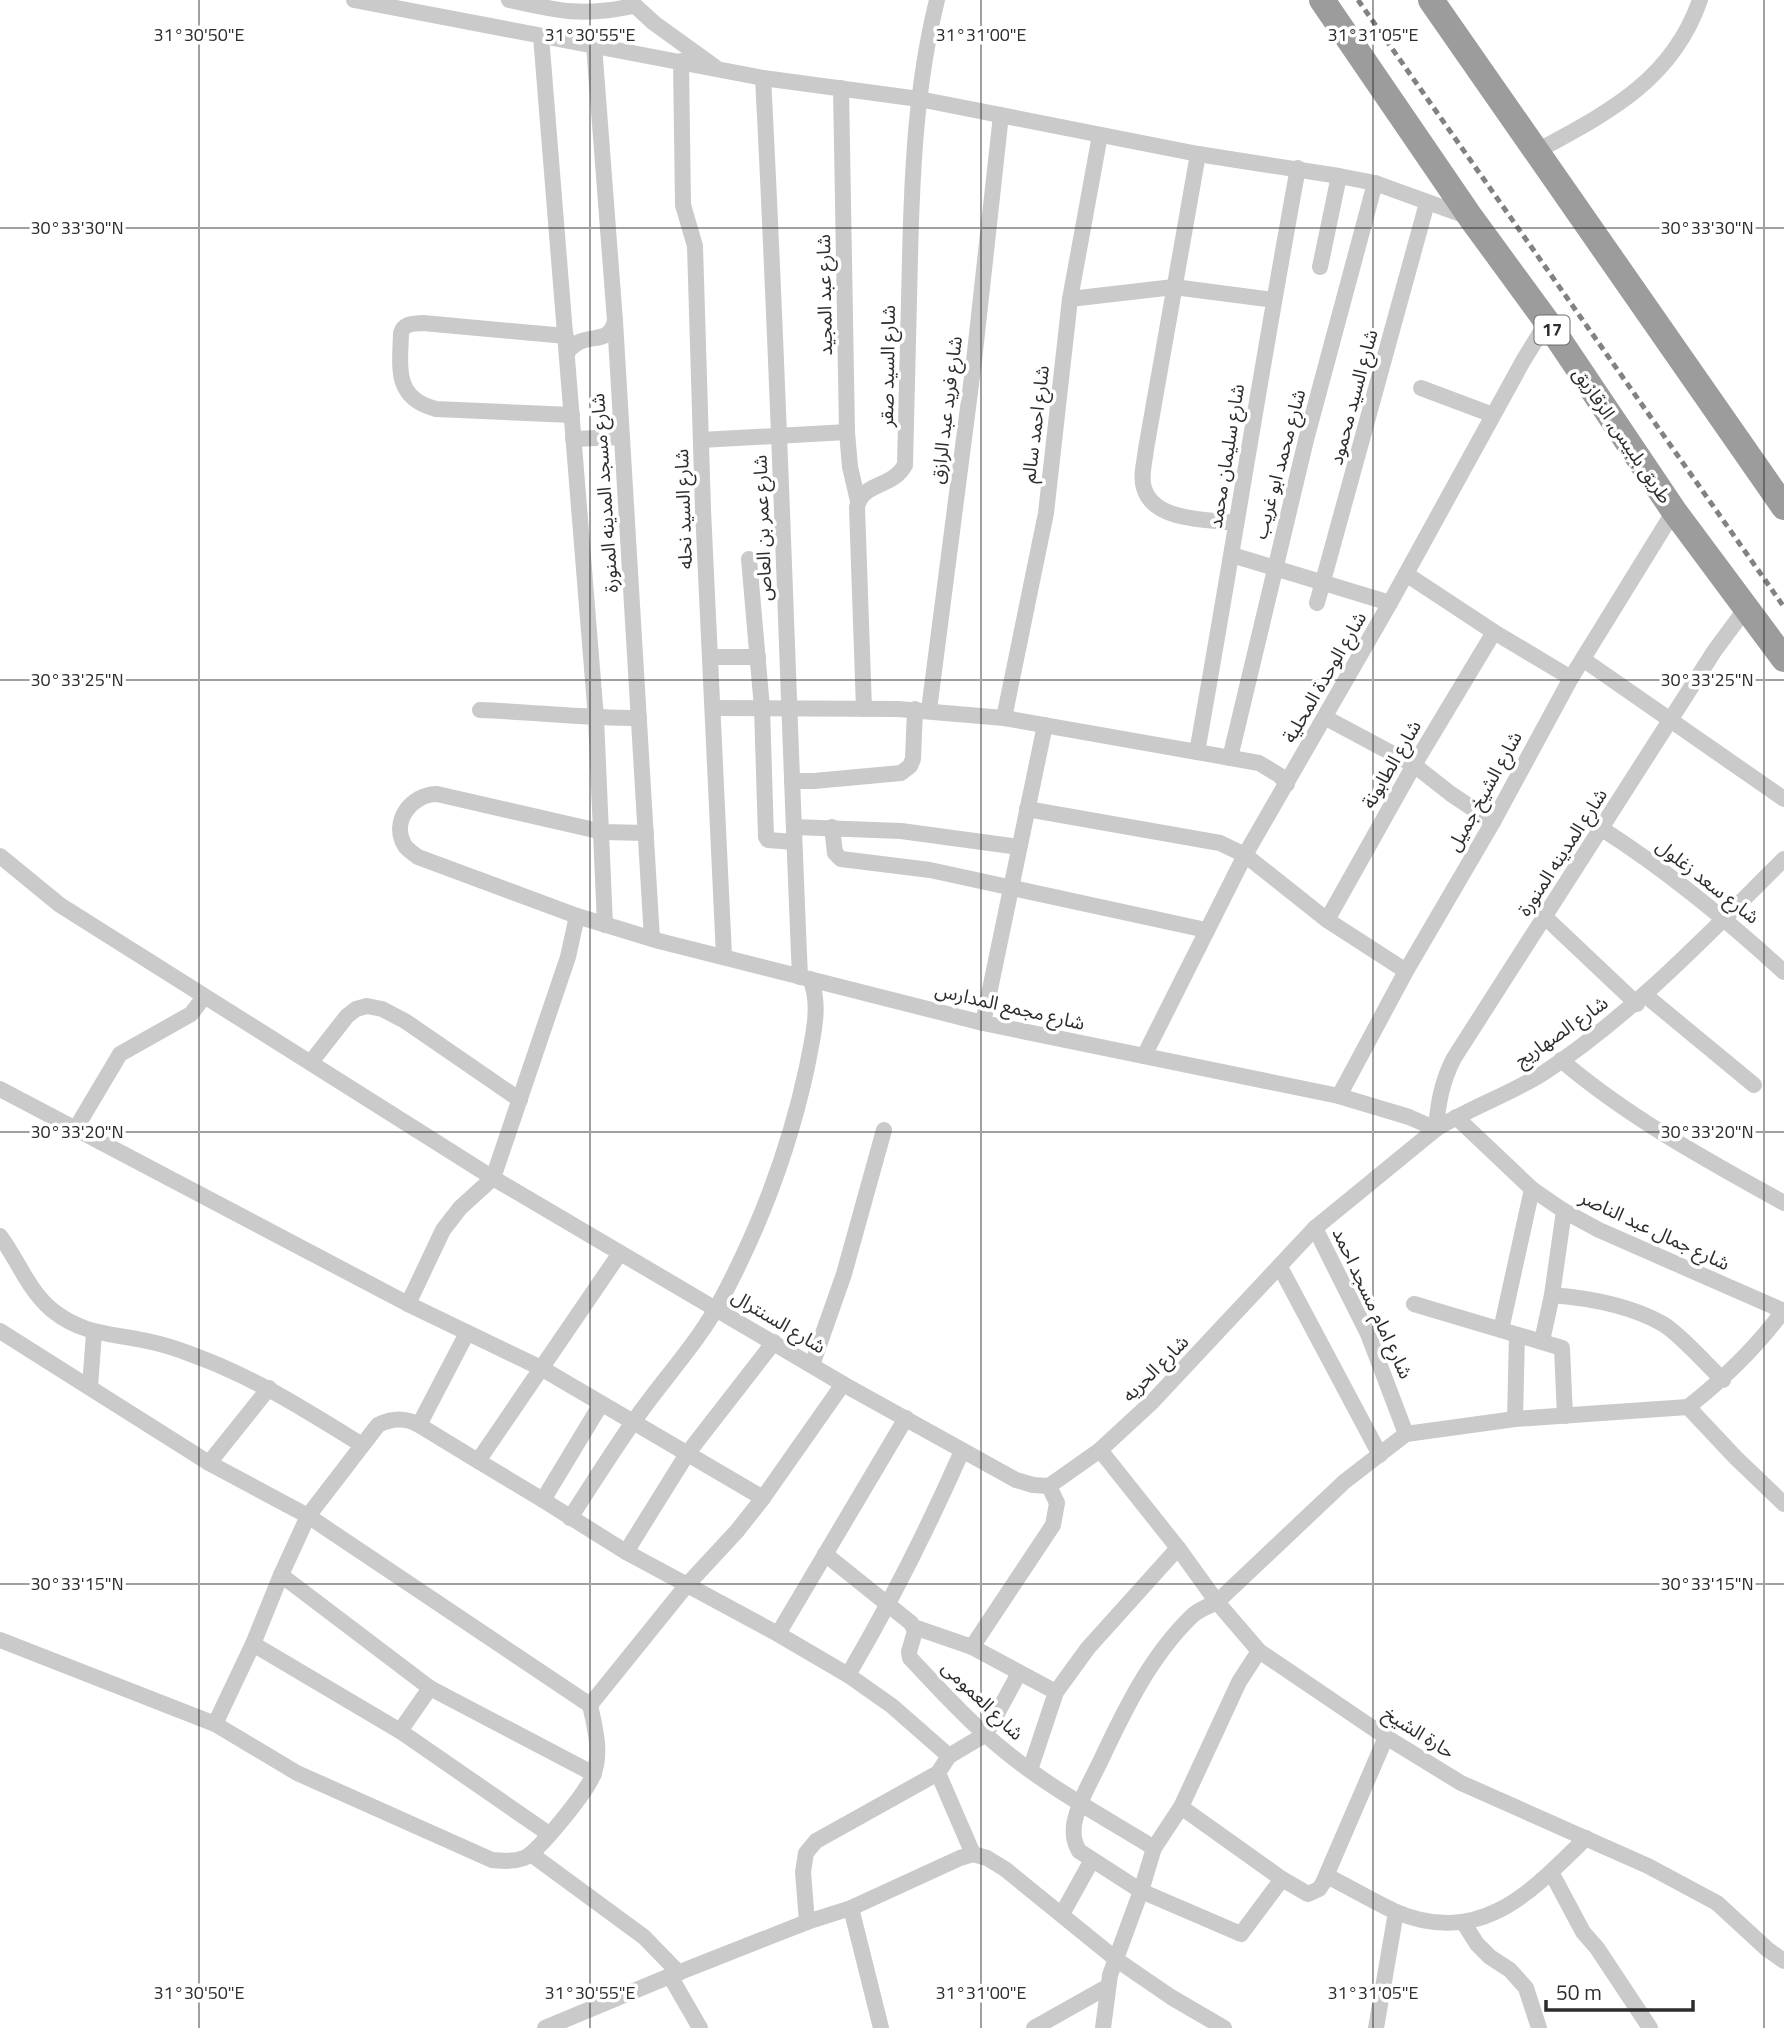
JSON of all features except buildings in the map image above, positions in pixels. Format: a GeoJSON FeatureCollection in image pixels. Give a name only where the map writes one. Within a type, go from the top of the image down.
{"type":"FeatureCollection","features":[{"type":"Feature","properties":{"kind":"highway","name":"طريق بلبيس, الزقازيق"},"geometry":{"type":"LineString","coordinates":[[1322,0],[1674,511],[1784,659]]}},
{"type":"Feature","properties":{"kind":"highway"},"geometry":{"type":"LineString","coordinates":[[1431,0],[1784,507]]}},
{"type":"Feature","properties":{"kind":"street"},"geometry":{"type":"LineString","coordinates":[[354,0],[763,78],[919,99],[1245,163],[1298,168],[1375,183],[1471,218]]}},
{"type":"Feature","properties":{"kind":"street"},"geometry":{"type":"LineString","coordinates":[[509,0],[577,12],[607,12],[631,3],[719,69]]}},
{"type":"Feature","properties":{"kind":"street","name":"شارع السيد صقر"},"geometry":{"type":"LineString","coordinates":[[858,501],[865,492],[894,480],[905,465],[912,204],[919,99],[925,49],[937,0]]}},
{"type":"Feature","properties":{"kind":"street"},"geometry":{"type":"LineString","coordinates":[[1537,151],[1612,110],[1659,71],[1684,38],[1700,0]]}},
{"type":"Feature","properties":{"kind":"street"},"geometry":{"type":"LineString","coordinates":[[541,36],[596,718],[606,925]]}},
{"type":"Feature","properties":{"kind":"street","name":"شارع مسجد المدينه المنورة"},"geometry":{"type":"LineString","coordinates":[[594,45],[615,321],[652,939]]}},
{"type":"Feature","properties":{"kind":"street","name":"شارع السيد نحله"},"geometry":{"type":"LineString","coordinates":[[681,61],[683,205],[695,246],[724,956]]}},
{"type":"Feature","properties":{"kind":"street","name":"شارع عمر بن العاص"},"geometry":{"type":"LineString","coordinates":[[570,1518],[633,1422],[716,1308],[766,1201],[791,1134],[813,1030],[816,991],[805,978],[794,834],[780,436],[763,78]]}},
{"type":"Feature","properties":{"kind":"street","name":"شارع عبد المجيد"},"geometry":{"type":"LineString","coordinates":[[841,88],[847,432],[850,467],[858,501]]}},
{"type":"Feature","properties":{"kind":"street","name":"شارع فريد عبد الرازق"},"geometry":{"type":"LineString","coordinates":[[792,781],[901,774],[913,759],[974,361],[1001,115]]}},
{"type":"Feature","properties":{"kind":"street","name":"شارع احمد سالم"},"geometry":{"type":"LineString","coordinates":[[1004,718],[1046,513],[1070,299],[1100,135]]}},
{"type":"Feature","properties":{"kind":"street"},"geometry":{"type":"LineString","coordinates":[[1198,154],[1146,449],[1143,485],[1149,499],[1179,516],[1236,523]]}},
{"type":"Feature","properties":{"kind":"street","name":"شارع سليمان محمد"},"geometry":{"type":"LineString","coordinates":[[1197,752],[1298,168]]}},
{"type":"Feature","properties":{"kind":"street"},"geometry":{"type":"LineString","coordinates":[[1320,267],[1339,176]]}},
{"type":"Feature","properties":{"kind":"street","name":"شارع محمد ابو غريب"},"geometry":{"type":"LineString","coordinates":[[1230,758],[1274,568],[1375,183]]}},
{"type":"Feature","properties":{"kind":"street","name":"شارع السيد محمود"},"geometry":{"type":"LineString","coordinates":[[1317,603],[1427,203]]}},
{"type":"Feature","properties":{"kind":"street"},"geometry":{"type":"LineString","coordinates":[[1070,299],[1174,286],[1274,300]]}},
{"type":"Feature","properties":{"kind":"street"},"geometry":{"type":"LineString","coordinates":[[572,415],[436,409],[423,406],[411,397],[403,385],[400,372],[403,328],[408,324],[423,323],[566,344],[581,339],[604,337],[608,335],[615,321]]}},
{"type":"Feature","properties":{"kind":"street","name":"شارع الوحدة المحلية"},"geometry":{"type":"LineString","coordinates":[[1144,1056],[1245,855],[1391,603],[1546,322]]}},
{"type":"Feature","properties":{"kind":"street"},"geometry":{"type":"LineString","coordinates":[[1422,388],[1493,415]]}},
{"type":"Feature","properties":{"kind":"street"},"geometry":{"type":"LineString","coordinates":[[701,439],[847,432]]}},
{"type":"Feature","properties":{"kind":"street"},"geometry":{"type":"LineString","coordinates":[[573,439],[621,437]]}},
{"type":"Feature","properties":{"kind":"street"},"geometry":{"type":"LineString","coordinates":[[858,501],[864,709]]}},
{"type":"Feature","properties":{"kind":"street","name":"شارع الشيخ جميل"},"geometry":{"type":"LineString","coordinates":[[1339,1096],[1571,678],[1674,511]]}},
{"type":"Feature","properties":{"kind":"street"},"geometry":{"type":"LineString","coordinates":[[1232,555],[1391,603]]}},
{"type":"Feature","properties":{"kind":"street"},"geometry":{"type":"LineString","coordinates":[[749,559],[762,708],[768,841],[774,842],[794,834],[832,827],[901,831],[1019,847]]}},
{"type":"Feature","properties":{"kind":"street"},"geometry":{"type":"LineString","coordinates":[[1406,574],[1494,632],[1571,678]]}},
{"type":"Feature","properties":{"kind":"street","name":"شارع المدينه المنورة"},"geometry":{"type":"LineString","coordinates":[[1436,1129],[1438,1100],[1450,1066],[1715,650],[1746,607]]}},
{"type":"Feature","properties":{"kind":"street","name":"شارع الطابونة"},"geometry":{"type":"LineString","coordinates":[[1327,920],[1414,765],[1494,632]]}},
{"type":"Feature","properties":{"kind":"street"},"geometry":{"type":"LineString","coordinates":[[711,657],[758,657]]}},
{"type":"Feature","properties":{"kind":"street"},"geometry":{"type":"LineString","coordinates":[[1584,660],[1784,799]]}},
{"type":"Feature","properties":{"kind":"street"},"geometry":{"type":"LineString","coordinates":[[714,708],[922,710],[1004,718],[1259,763],[1279,775],[1287,784]]}},
{"type":"Feature","properties":{"kind":"street"},"geometry":{"type":"LineString","coordinates":[[480,710],[541,712],[596,718],[639,718]]}},
{"type":"Feature","properties":{"kind":"street"},"geometry":{"type":"LineString","coordinates":[[1326,718],[1414,765],[1493,822]]}},
{"type":"Feature","properties":{"kind":"street"},"geometry":{"type":"LineString","coordinates":[[983,1023],[1045,725]]}},
{"type":"Feature","properties":{"kind":"street","name":"شارع مجمع المدارس"},"geometry":{"type":"LineString","coordinates":[[646,833],[603,832],[437,794],[417,798],[408,805],[401,822],[405,847],[418,857],[577,916],[652,939],[983,1023],[1339,1096],[1398,1113],[1436,1129]]}},
{"type":"Feature","properties":{"kind":"street"},"geometry":{"type":"LineString","coordinates":[[1027,809],[1220,843],[1245,855],[1327,920],[1406,971]]}},
{"type":"Feature","properties":{"kind":"street"},"geometry":{"type":"LineString","coordinates":[[832,827],[835,853],[841,859],[930,870],[1206,930]]}},
{"type":"Feature","properties":{"kind":"street","name":"شارع سعد زغلول"},"geometry":{"type":"LineString","coordinates":[[1602,830],[1673,877],[1725,918],[1784,972]]}},
{"type":"Feature","properties":{"kind":"street","name":"شارع السنترال"},"geometry":{"type":"LineString","coordinates":[[0,856],[60,905],[493,1178],[962,1451],[1016,1480],[1049,1486]]}},
{"type":"Feature","properties":{"kind":"street","name":"شارع الصهاريج"},"geometry":{"type":"LineString","coordinates":[[1280,1266],[1315,1228],[1436,1129],[1534,1078],[1562,1060],[1641,999],[1784,859]]}},
{"type":"Feature","properties":{"kind":"street"},"geometry":{"type":"LineString","coordinates":[[408,1304],[443,1230],[460,1208],[493,1178],[568,957],[577,916]]}},
{"type":"Feature","properties":{"kind":"street"},"geometry":{"type":"LineString","coordinates":[[1545,917],[1641,999],[1754,1085]]}},
{"type":"Feature","properties":{"kind":"street"},"geometry":{"type":"LineString","coordinates":[[76,1128],[120,1054],[191,1014],[204,997]]}},
{"type":"Feature","properties":{"kind":"street"},"geometry":{"type":"LineString","coordinates":[[311,1062],[347,1016],[356,1009],[367,1006],[382,1009],[405,1021],[520,1100]]}},
{"type":"Feature","properties":{"kind":"street"},"geometry":{"type":"LineString","coordinates":[[1562,1060],[1592,1086],[1647,1124],[1784,1203]]}},
{"type":"Feature","properties":{"kind":"street"},"geometry":{"type":"LineString","coordinates":[[0,1089],[408,1304],[541,1368],[763,1498]]}},
{"type":"Feature","properties":{"kind":"street","name":"شارع جمال عبد الناصر"},"geometry":{"type":"LineString","coordinates":[[1455,1117],[1532,1189],[1564,1211],[1610,1235],[1784,1310]]}},
{"type":"Feature","properties":{"kind":"street"},"geometry":{"type":"LineString","coordinates":[[813,1366],[844,1274],[884,1130]]}},
{"type":"Feature","properties":{"kind":"street"},"geometry":{"type":"LineString","coordinates":[[1515,1419],[1509,1332],[1532,1189]]}},
{"type":"Feature","properties":{"kind":"street"},"geometry":{"type":"LineString","coordinates":[[1542,1341],[1564,1211]]}},
{"type":"Feature","properties":{"kind":"street","name":"شارع امام مسجد احمد"},"geometry":{"type":"LineString","coordinates":[[1315,1228],[1368,1334],[1406,1434]]}},
{"type":"Feature","properties":{"kind":"street"},"geometry":{"type":"LineString","coordinates":[[0,1236],[22,1272],[52,1310],[94,1333],[149,1341],[232,1369],[269,1388],[362,1445]]}},
{"type":"Feature","properties":{"kind":"street"},"geometry":{"type":"LineString","coordinates":[[478,1461],[620,1252]]}},
{"type":"Feature","properties":{"kind":"street"},"geometry":{"type":"LineString","coordinates":[[1280,1266],[1380,1455]]}},
{"type":"Feature","properties":{"kind":"street","name":"شارع الحريه"},"geometry":{"type":"LineString","coordinates":[[1049,1486],[1100,1450],[1152,1402],[1280,1266]]}},
{"type":"Feature","properties":{"kind":"street"},"geometry":{"type":"LineString","coordinates":[[1552,1294],[1580,1297],[1621,1307],[1664,1324],[1723,1380]]}},
{"type":"Feature","properties":{"kind":"street"},"geometry":{"type":"LineString","coordinates":[[1414,1304],[1542,1341],[1564,1350],[1564,1416]]}},
{"type":"Feature","properties":{"kind":"street"},"geometry":{"type":"LineString","coordinates":[[1282,1879],[1241,1934],[1141,1891],[1079,1851],[1074,1841],[1074,1827],[1081,1802],[1118,1724],[1151,1667],[1173,1637],[1196,1613],[1217,1602],[1344,1482],[1406,1434],[1515,1419],[1688,1406],[1723,1380],[1756,1347],[1784,1310]]}},
{"type":"Feature","properties":{"kind":"street"},"geometry":{"type":"LineString","coordinates":[[0,1331],[209,1464],[308,1516],[590,1705],[596,1734],[594,1774],[531,1854],[507,1862],[492,1860],[297,1773],[215,1724],[0,1640]]}},
{"type":"Feature","properties":{"kind":"street"},"geometry":{"type":"LineString","coordinates":[[90,1387],[94,1333]]}},
{"type":"Feature","properties":{"kind":"street"},"geometry":{"type":"LineString","coordinates":[[419,1425],[467,1333]]}},
{"type":"Feature","properties":{"kind":"street"},"geometry":{"type":"LineString","coordinates":[[626,1552],[687,1454],[774,1342]]}},
{"type":"Feature","properties":{"kind":"street"},"geometry":{"type":"LineString","coordinates":[[590,1705],[686,1586],[737,1531],[843,1384]]}},
{"type":"Feature","properties":{"kind":"street"},"geometry":{"type":"LineString","coordinates":[[209,1464],[269,1388]]}},
{"type":"Feature","properties":{"kind":"street"},"geometry":{"type":"LineString","coordinates":[[543,1500],[601,1404]]}},
{"type":"Feature","properties":{"kind":"street"},"geometry":{"type":"LineString","coordinates":[[1688,1406],[1784,1504]]}},
{"type":"Feature","properties":{"kind":"street"},"geometry":{"type":"LineString","coordinates":[[778,1634],[906,1418]]}},
{"type":"Feature","properties":{"kind":"street"},"geometry":{"type":"LineString","coordinates":[[215,1724],[308,1516],[377,1425],[387,1420],[400,1419],[419,1425],[626,1552],[848,1675],[892,1706],[949,1756]]}},
{"type":"Feature","properties":{"kind":"street","name":"حارة الشيخ"},"geometry":{"type":"LineString","coordinates":[[1100,1450],[1217,1602],[1259,1651],[1386,1737],[1461,1783],[1648,1866],[1717,1903],[1766,1949],[1784,1961]]}},
{"type":"Feature","properties":{"kind":"street"},"geometry":{"type":"LineString","coordinates":[[848,1675],[889,1605],[925,1534],[962,1451]]}},
{"type":"Feature","properties":{"kind":"street"},"geometry":{"type":"LineString","coordinates":[[972,1647],[1053,1525],[1057,1503],[1049,1486]]}},
{"type":"Feature","properties":{"kind":"street"},"geometry":{"type":"LineString","coordinates":[[1030,1770],[1056,1692],[1088,1648],[1178,1548]]}},
{"type":"Feature","properties":{"kind":"street"},"geometry":{"type":"LineString","coordinates":[[825,1554],[914,1627],[972,1647],[1056,1692]]}},
{"type":"Feature","properties":{"kind":"street"},"geometry":{"type":"LineString","coordinates":[[281,1575],[430,1688],[594,1774]]}},
{"type":"Feature","properties":{"kind":"street","name":"شارع العمومى"},"geometry":{"type":"LineString","coordinates":[[914,1627],[915,1635],[909,1652],[911,1658],[958,1709],[1030,1770],[1154,1848]]}},
{"type":"Feature","properties":{"kind":"street"},"geometry":{"type":"LineString","coordinates":[[253,1644],[400,1731],[549,1834]]}},
{"type":"Feature","properties":{"kind":"street"},"geometry":{"type":"LineString","coordinates":[[1103,2028],[1107,1987],[1154,1848],[1181,1808],[1239,1682],[1259,1651]]}},
{"type":"Feature","properties":{"kind":"street"},"geometry":{"type":"LineString","coordinates":[[807,1922],[803,1872],[806,1853],[816,1841],[938,1773],[949,1756],[986,1734],[1019,1673]]}},
{"type":"Feature","properties":{"kind":"street"},"geometry":{"type":"LineString","coordinates":[[400,1731],[430,1688]]}},
{"type":"Feature","properties":{"kind":"street"},"geometry":{"type":"LineString","coordinates":[[1181,1808],[1282,1879],[1308,1894],[1320,1889],[1386,1737]]}},
{"type":"Feature","properties":{"kind":"street"},"geometry":{"type":"LineString","coordinates":[[938,1773],[973,1854]]}},
{"type":"Feature","properties":{"kind":"street"},"geometry":{"type":"LineString","coordinates":[[1326,1876],[1396,1912],[1440,1923],[1473,1921],[1505,1908],[1527,1894],[1586,1838]]}},
{"type":"Feature","properties":{"kind":"street"},"geometry":{"type":"LineString","coordinates":[[531,1854],[644,1937],[675,1974],[700,2028]]}},
{"type":"Feature","properties":{"kind":"street"},"geometry":{"type":"LineString","coordinates":[[545,2028],[807,1922],[851,1908],[973,1854],[987,1858],[1005,1869],[1117,1960],[1171,1997],[1224,2028]]}},
{"type":"Feature","properties":{"kind":"street"},"geometry":{"type":"LineString","coordinates":[[1062,1914],[1092,1860]]}},
{"type":"Feature","properties":{"kind":"street"},"geometry":{"type":"LineString","coordinates":[[1551,1872],[1583,1932],[1597,1948],[1650,2028]]}},
{"type":"Feature","properties":{"kind":"street"},"geometry":{"type":"LineString","coordinates":[[851,1908],[881,2028]]}},
{"type":"Feature","properties":{"kind":"street"},"geometry":{"type":"LineString","coordinates":[[1376,2028],[1396,1912]]}},
{"type":"Feature","properties":{"kind":"street"},"geometry":{"type":"LineString","coordinates":[[1463,1922],[1477,1944],[1490,1957],[1510,1970],[1526,1988],[1539,2028]]}},
{"type":"Feature","properties":{"kind":"street"},"geometry":{"type":"LineString","coordinates":[[1034,2028],[1107,1987]]}},
{"type":"Feature","properties":{"kind":"railway"},"geometry":{"type":"LineString","coordinates":[[1358,0],[1784,607]]}}]}
